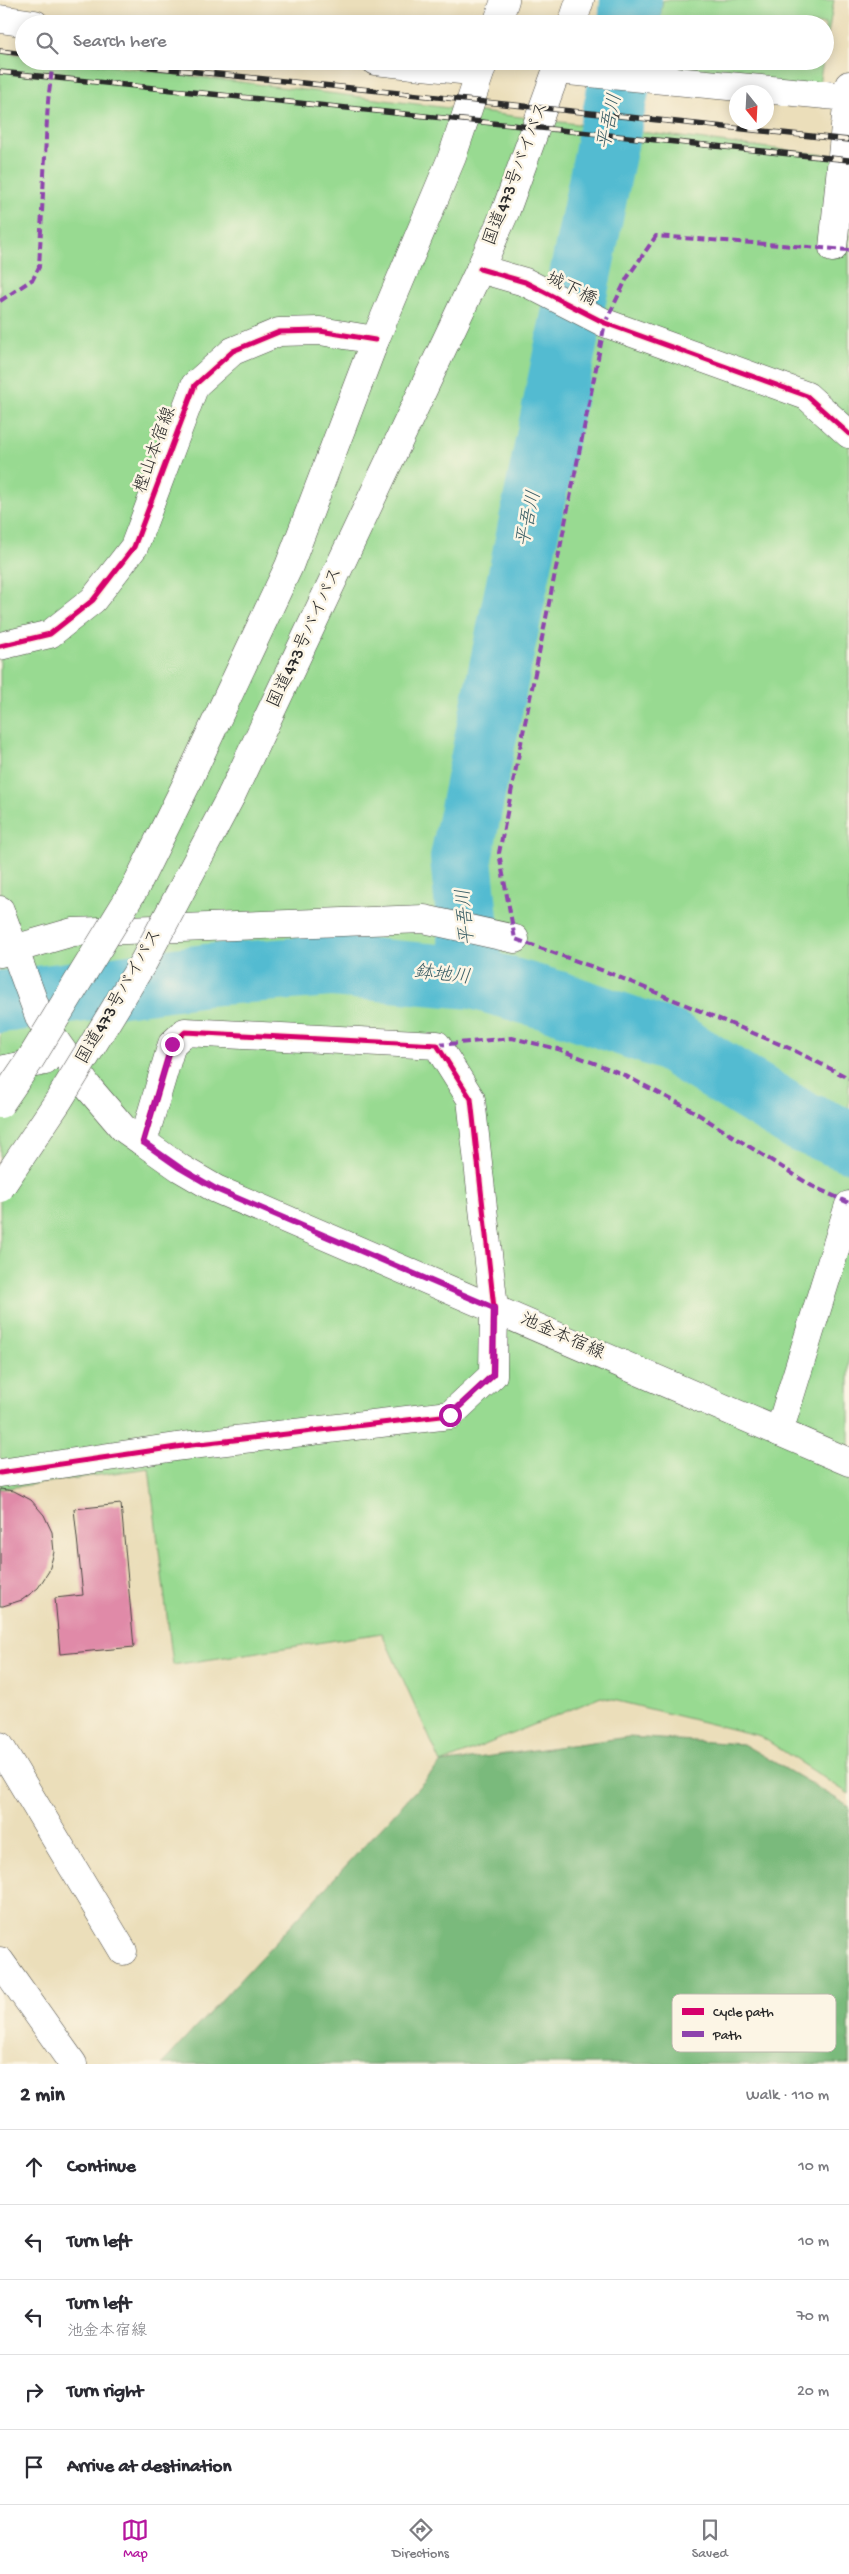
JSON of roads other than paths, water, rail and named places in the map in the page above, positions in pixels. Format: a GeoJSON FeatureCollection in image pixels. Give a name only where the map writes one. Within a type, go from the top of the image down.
{"type":"FeatureCollection","features":[{"type":"Feature","properties":{"kind":"main road"},"geometry":{"type":"LineString","coordinates":[[500,15],[505,0]]}},
{"type":"Feature","properties":{"kind":"main road"},"geometry":{"type":"LineString","coordinates":[[575,15],[580,0]]}},
{"type":"Feature","properties":{"kind":"main road"},"geometry":{"type":"LineString","coordinates":[[0,19],[15,21]]}},
{"type":"Feature","properties":{"kind":"main road"},"geometry":{"type":"LineString","coordinates":[[0,1104],[30,1060],[135,888],[188,781],[288,566],[375,340],[452,157],[481,70]]}},
{"type":"Feature","properties":{"kind":"main road","name":"国道473号バイパス"},"geometry":{"type":"LineString","coordinates":[[0,1188],[59,1100],[144,960],[231,796],[480,269],[564,70]]}},
{"type":"Feature","properties":{"kind":"main road"},"geometry":{"type":"LineString","coordinates":[[581,70],[654,79],[848,91],[833,248]]}},
{"type":"Feature","properties":{"kind":"main road","name":"城下橋"},"geometry":{"type":"LineString","coordinates":[[480,269],[525,282],[605,323],[807,396],[849,434]]}},
{"type":"Feature","properties":{"kind":"main road","name":"樫山本宿線"},"geometry":{"type":"LineString","coordinates":[[0,646],[50,634],[93,600],[134,547],[194,386],[233,351],[279,332],[320,331],[375,340]]}},
{"type":"Feature","properties":{"kind":"main road"},"geometry":{"type":"LineString","coordinates":[[0,910],[6,950],[73,932],[424,920],[515,939]]}},
{"type":"Feature","properties":{"kind":"main road","name":"池金本宿線"},"geometry":{"type":"LineString","coordinates":[[6,950],[40,1019],[88,1087],[124,1128],[180,1168],[216,1189],[849,1462]]}},
{"type":"Feature","properties":{"kind":"main road"},"geometry":{"type":"LineString","coordinates":[[0,1473],[183,1446],[450,1415],[493,1375],[494,1308],[471,1099],[437,1045],[185,1032],[172,1044],[143,1142]]}},
{"type":"Feature","properties":{"kind":"main road"},"geometry":{"type":"LineString","coordinates":[[0,1070],[66,1056]]}},
{"type":"Feature","properties":{"kind":"main road"},"geometry":{"type":"LineString","coordinates":[[779,1432],[849,1206]]}},
{"type":"Feature","properties":{"kind":"main road"},"geometry":{"type":"LineString","coordinates":[[0,1746],[123,1951]]}},
{"type":"Feature","properties":{"kind":"main road"},"geometry":{"type":"LineString","coordinates":[[0,1960],[73,2064]]}},
{"type":"Feature","properties":{"kind":"waterway","name":"平吾川"},"geometry":{"type":"LineString","coordinates":[[630,15],[631,0]]}},
{"type":"Feature","properties":{"kind":"waterway","name":"平吾川"},"geometry":{"type":"LineString","coordinates":[[473,978],[461,858],[622,70]]}},
{"type":"Feature","properties":{"kind":"waterway","name":"鉢地川"},"geometry":{"type":"LineString","coordinates":[[0,1002],[206,975],[332,966],[473,978],[558,1002],[670,1041],[798,1120],[849,1141]]}},
{"type":"Feature","properties":{"kind":"railway"},"geometry":{"type":"LineString","coordinates":[[0,51],[15,53]]}},
{"type":"Feature","properties":{"kind":"railway"},"geometry":{"type":"LineString","coordinates":[[179,70],[849,140]]}},
{"type":"Feature","properties":{"kind":"railway"},"geometry":{"type":"LineString","coordinates":[[0,72],[849,160]]}}]}
